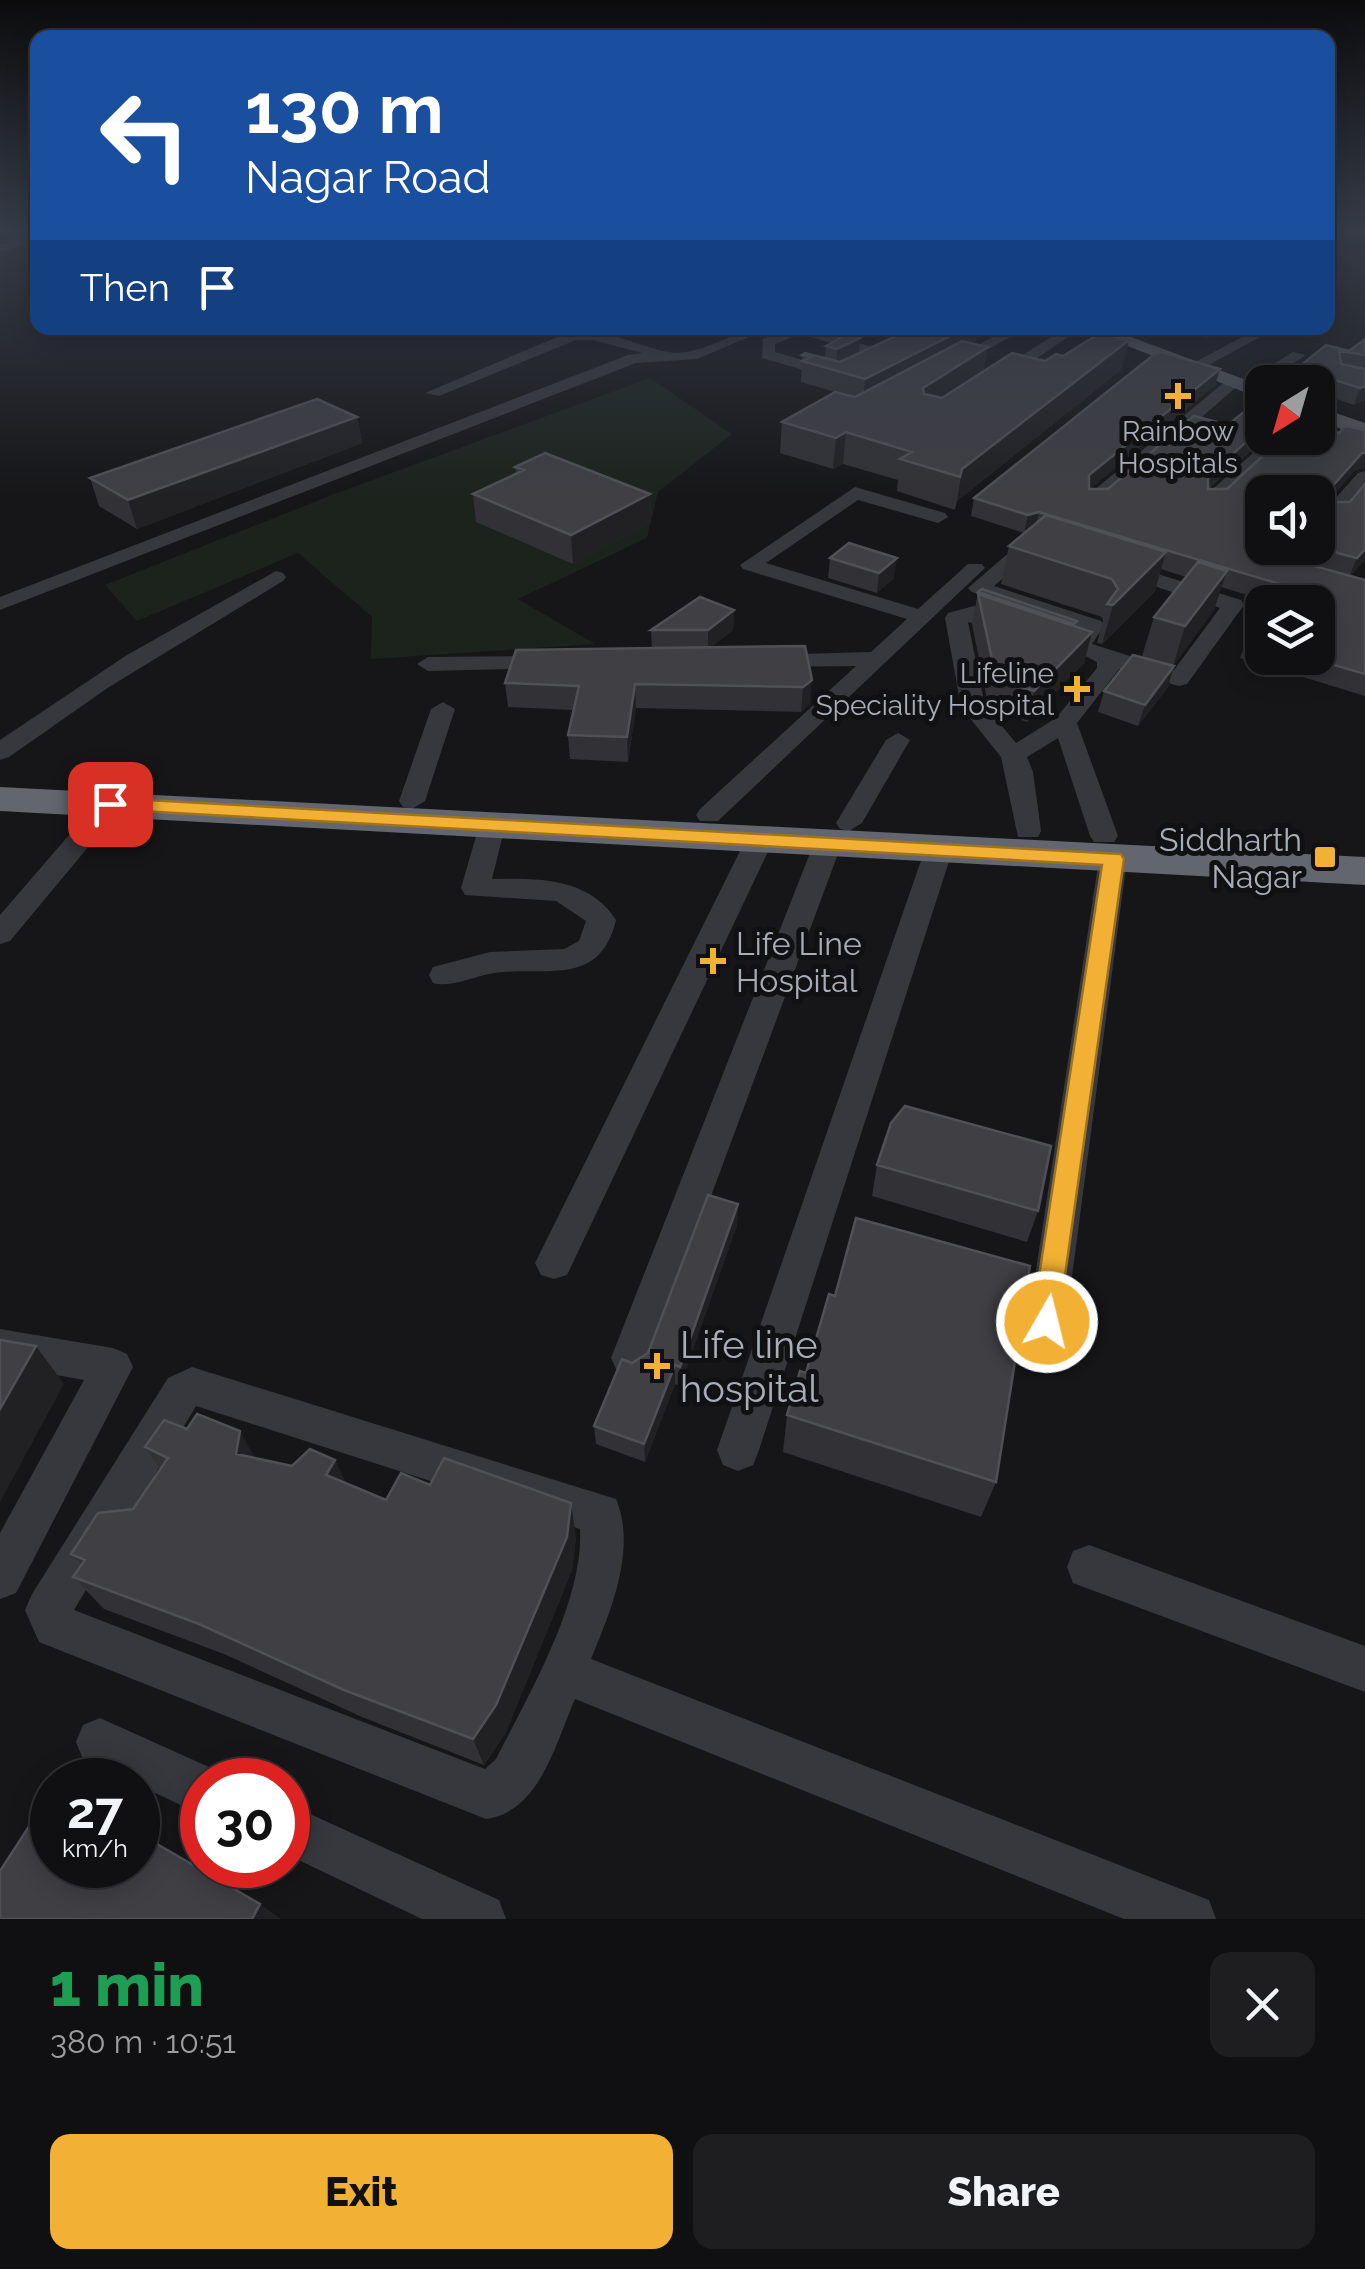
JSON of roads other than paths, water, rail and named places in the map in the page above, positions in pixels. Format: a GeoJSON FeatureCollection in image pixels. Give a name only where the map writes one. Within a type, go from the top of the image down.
{"type":"FeatureCollection","features":[{"type":"Feature","properties":{"kind":"highway"},"geometry":{"type":"LineString","coordinates":[[0,782],[710,815],[939,849],[1109,847],[1365,871]]}},
{"type":"Feature","properties":{"kind":"highway"},"geometry":{"type":"LineString","coordinates":[[0,800],[760,840],[838,833],[1028,831],[1109,847]]}},
{"type":"Feature","properties":{"kind":"highway"},"geometry":{"type":"LineString","coordinates":[[1175,851],[1365,849]]}},
{"type":"Feature","properties":{"kind":"main road"},"geometry":{"type":"LineString","coordinates":[[1104,335],[1149,360],[1192,368],[1245,387]]}},
{"type":"Feature","properties":{"kind":"main road"},"geometry":{"type":"LineString","coordinates":[[1335,420],[1365,430]]}},
{"type":"Feature","properties":{"kind":"street"},"geometry":{"type":"LineString","coordinates":[[432,393],[574,335],[594,335],[677,358]]}},
{"type":"Feature","properties":{"kind":"street"},"geometry":{"type":"LineString","coordinates":[[0,604],[634,358],[677,358],[742,335]]}},
{"type":"Feature","properties":{"kind":"street"},"geometry":{"type":"LineString","coordinates":[[783,335],[768,342],[767,354],[846,377],[887,349],[828,335]]}},
{"type":"Feature","properties":{"kind":"street"},"geometry":{"type":"LineString","coordinates":[[973,335],[976,340],[932,369],[1004,335]]}},
{"type":"Feature","properties":{"kind":"street"},"geometry":{"type":"LineString","coordinates":[[979,389],[1063,335]]}},
{"type":"Feature","properties":{"kind":"street"},"geometry":{"type":"LineString","coordinates":[[1192,368],[1256,335]]}},
{"type":"Feature","properties":{"kind":"street"},"geometry":{"type":"LineString","coordinates":[[1283,365],[1298,355]]}},
{"type":"Feature","properties":{"kind":"street"},"geometry":{"type":"LineString","coordinates":[[1094,500],[1245,389]]}},
{"type":"Feature","properties":{"kind":"street"},"geometry":{"type":"LineString","coordinates":[[1212,500],[1261,455]]}},
{"type":"Feature","properties":{"kind":"street"},"geometry":{"type":"LineString","coordinates":[[1335,511],[1365,477]]}},
{"type":"Feature","properties":{"kind":"street"},"geometry":{"type":"LineString","coordinates":[[922,618],[750,565],[855,493],[938,517]]}},
{"type":"Feature","properties":{"kind":"street"},"geometry":{"type":"LineString","coordinates":[[1052,546],[1034,540],[979,588],[1093,626],[1070,644],[1179,679],[1233,604],[1106,564]]}},
{"type":"Feature","properties":{"kind":"street"},"geometry":{"type":"LineString","coordinates":[[710,815],[975,568]]}},
{"type":"Feature","properties":{"kind":"street"},"geometry":{"type":"LineString","coordinates":[[0,752],[122,667],[276,577]]}},
{"type":"Feature","properties":{"kind":"street"},"geometry":{"type":"LineString","coordinates":[[1026,630],[974,614],[956,618],[973,707],[1013,754],[1020,772],[1028,831]]}},
{"type":"Feature","properties":{"kind":"street"},"geometry":{"type":"LineString","coordinates":[[741,660],[878,659]]}},
{"type":"Feature","properties":{"kind":"street"},"geometry":{"type":"LineString","coordinates":[[1013,754],[1065,723],[1108,669],[1109,659]]}},
{"type":"Feature","properties":{"kind":"street"},"geometry":{"type":"LineString","coordinates":[[428,664],[565,662]]}},
{"type":"Feature","properties":{"kind":"street"},"geometry":{"type":"LineString","coordinates":[[412,801],[443,710]]}},
{"type":"Feature","properties":{"kind":"street"},"geometry":{"type":"LineString","coordinates":[[1047,1322],[1109,847],[1065,723]]}},
{"type":"Feature","properties":{"kind":"street"},"geometry":{"type":"LineString","coordinates":[[632,1358],[838,833],[898,740]]}},
{"type":"Feature","properties":{"kind":"street"},"geometry":{"type":"LineString","coordinates":[[0,934],[110,804]]}},
{"type":"Feature","properties":{"kind":"street"},"geometry":{"type":"LineString","coordinates":[[444,975],[496,962],[561,962],[593,946],[599,934],[600,920],[584,900],[535,890],[475,888],[492,826]]}},
{"type":"Feature","properties":{"kind":"street"},"geometry":{"type":"LineString","coordinates":[[554,1263],[760,840]]}},
{"type":"Feature","properties":{"kind":"street"},"geometry":{"type":"LineString","coordinates":[[738,1450],[939,849]]}},
{"type":"Feature","properties":{"kind":"street"},"geometry":{"type":"LineString","coordinates":[[0,1346],[113,1366],[0,1577]]}},
{"type":"Feature","properties":{"kind":"street"},"geometry":{"type":"LineString","coordinates":[[192,1386],[600,1514],[603,1524],[596,1574],[565,1672],[514,1778],[494,1794],[486,1794],[55,1626],[48,1610],[182,1392],[192,1386]]}},
{"type":"Feature","properties":{"kind":"street"},"geometry":{"type":"LineString","coordinates":[[1089,1567],[1365,1668]]}},
{"type":"Feature","properties":{"kind":"street"},"geometry":{"type":"LineString","coordinates":[[565,1672],[1190,1919]]}},
{"type":"Feature","properties":{"kind":"street"},"geometry":{"type":"LineString","coordinates":[[100,1742],[180,1780]]}},
{"type":"Feature","properties":{"kind":"street"},"geometry":{"type":"LineString","coordinates":[[310,1839],[480,1919]]}},
{"type":"Feature","properties":{"kind":"place","name":"Rainbow Hospitals"},"geometry":{"type":"Point","coordinates":[1178,396]}},
{"type":"Feature","properties":{"kind":"place","name":"Lifeline Speciality Hospital"},"geometry":{"type":"Point","coordinates":[1077,689]}},
{"type":"Feature","properties":{"kind":"place","name":"Siddharth Nagar"},"geometry":{"type":"Point","coordinates":[1325,857]}},
{"type":"Feature","properties":{"kind":"place","name":"Life Line Hospital"},"geometry":{"type":"Point","coordinates":[713,961]}},
{"type":"Feature","properties":{"kind":"place","name":"Life line hospital"},"geometry":{"type":"Point","coordinates":[657,1366]}}]}
